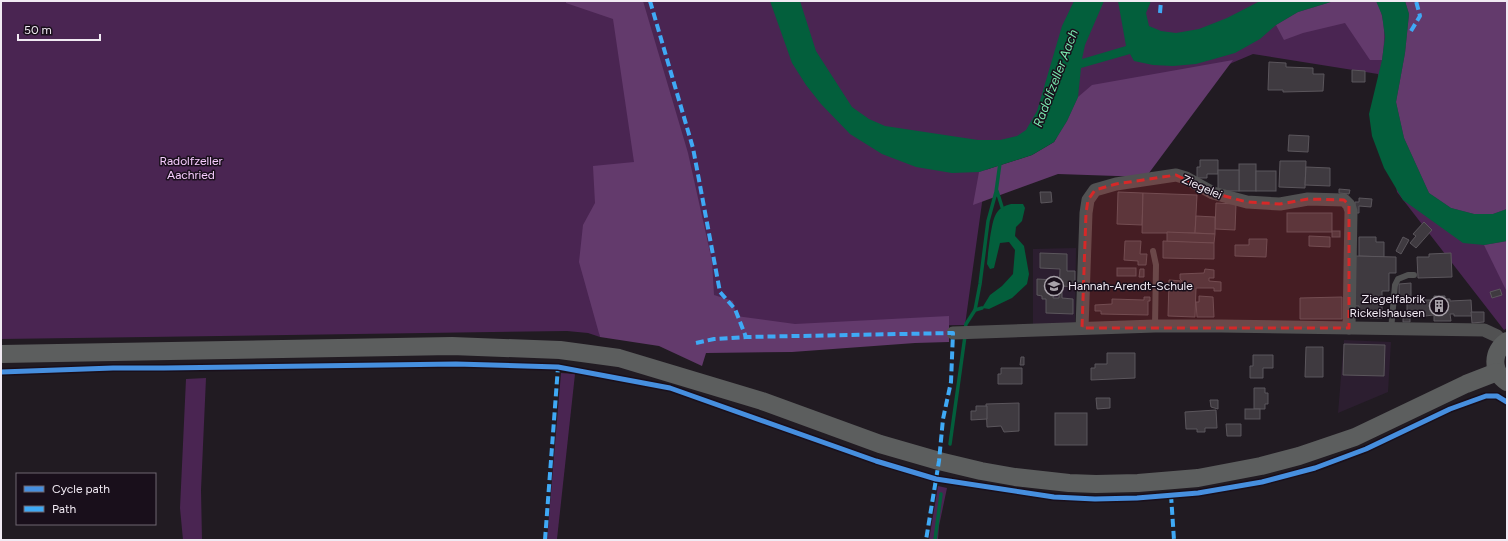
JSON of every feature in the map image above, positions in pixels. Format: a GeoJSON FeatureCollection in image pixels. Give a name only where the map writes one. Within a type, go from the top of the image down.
{"type":"FeatureCollection","features":[{"type":"Feature","properties":{"kind":"main road"},"geometry":{"type":"LineString","coordinates":[[1,354],[452,346],[560,350],[626,360],[762,401],[880,444],[939,461],[1015,477],[1096,484],[1145,483],[1198,478],[1241,470],[1291,458],[1355,437],[1466,384],[1502,377],[1495,366],[1495,358],[1497,352],[1505,342]]}},
{"type":"Feature","properties":{"kind":"street","name":"Ziegelei"},"geometry":{"type":"LineString","coordinates":[[1082,328],[1086,213],[1088,200],[1095,190],[1116,184],[1176,175],[1186,178],[1213,193],[1247,202],[1280,204],[1308,199],[1344,200],[1349,205],[1351,211],[1349,328]]}},
{"type":"Feature","properties":{"kind":"street"},"geometry":{"type":"LineString","coordinates":[[956,333],[1155,326],[1484,330],[1497,336],[1505,342]]}},
{"type":"Feature","properties":{"kind":"lane"},"geometry":{"type":"LineString","coordinates":[[1153,251],[1156,265],[1155,326]]}},
{"type":"Feature","properties":{"kind":"lane"},"geometry":{"type":"LineString","coordinates":[[1391,330],[1395,285],[1398,279],[1408,275],[1414,275]]}},
{"type":"Feature","properties":{"kind":"highlighted area"},"geometry":{"type":"Polygon","coordinates":[[[1176,175],[1213,193],[1247,202],[1280,204],[1308,199],[1344,200],[1349,205],[1349,328],[1082,328],[1086,213],[1088,200],[1095,190],[1116,184],[1176,175]]]}},
{"type":"Feature","properties":{"kind":"shaded area"},"geometry":{"type":"Polygon","coordinates":[[[566,1],[643,1],[688,153],[712,261],[714,295],[733,301],[736,316],[795,324],[949,316],[949,342],[792,352],[706,353],[702,366],[659,346],[600,337],[579,262],[583,225],[595,203],[593,166],[634,162],[613,19],[566,3],[566,1]]]}},
{"type":"Feature","properties":{"kind":"shaded area"},"geometry":{"type":"Polygon","coordinates":[[[1334,1],[1377,1],[1382,16],[1384,30],[1382,60],[1370,60],[1345,23],[1303,33],[1284,40],[1276,25],[1298,12],[1334,1]]]}},
{"type":"Feature","properties":{"kind":"shaded area"},"geometry":{"type":"Polygon","coordinates":[[[1405,1],[1507,1],[1507,209],[1493,214],[1474,214],[1451,208],[1429,193],[1404,138],[1396,102],[1405,53],[1409,14],[1405,1]]]}},
{"type":"Feature","properties":{"kind":"shaded area"},"geometry":{"type":"Polygon","coordinates":[[[1233,60],[1146,177],[1058,174],[973,205],[979,172],[1032,155],[1054,142],[1067,121],[1078,97],[1092,85],[1233,60]]]}},
{"type":"Feature","properties":{"kind":"shaded area"},"geometry":{"type":"Polygon","coordinates":[[[1507,241],[1507,292],[1484,245],[1507,241]]]}},
{"type":"Feature","properties":{"kind":"shaded area","name":"Hannah-Arendt-Schule"},"geometry":{"type":"Polygon","coordinates":[[[1076,248],[1075,324],[1033,324],[1033,249],[1076,248]]]}},
{"type":"Feature","properties":{"kind":"shaded area"},"geometry":{"type":"Polygon","coordinates":[[[1344,340],[1391,342],[1388,392],[1338,413],[1344,340]]]}},
{"type":"Feature","properties":{"kind":"green space","name":"Radolfzeller Aachried"},"geometry":{"type":"Polygon","coordinates":[[[1,1],[1507,1],[1507,328],[1504,330],[1397,192],[1378,74],[1253,54],[987,167],[965,325],[599,330],[600,337],[588,333],[567,331],[1,339],[1,1]]]}},
{"type":"Feature","properties":{"kind":"green space"},"geometry":{"type":"Polygon","coordinates":[[[561,373],[575,374],[557,539],[547,540],[561,373]]]}},
{"type":"Feature","properties":{"kind":"green space"},"geometry":{"type":"Polygon","coordinates":[[[206,378],[201,490],[202,540],[183,540],[180,508],[186,379],[206,378]]]}},
{"type":"Feature","properties":{"kind":"green space"},"geometry":{"type":"Polygon","coordinates":[[[938,486],[947,488],[939,526],[938,540],[929,540],[938,486]]]}},
{"type":"Feature","properties":{"kind":"water","name":"Radolfzeller Aach"},"geometry":{"type":"Polygon","coordinates":[[[770,1],[800,1],[816,51],[852,107],[869,119],[885,126],[978,140],[1000,140],[1017,136],[1026,130],[1037,111],[1062,26],[1074,1],[1104,1],[1085,45],[1082,59],[1126,46],[1118,1],[1151,1],[1146,13],[1149,26],[1161,31],[1176,33],[1199,29],[1227,18],[1260,1],[1334,1],[1298,12],[1276,25],[1260,39],[1235,53],[1196,64],[1173,66],[1153,65],[1134,61],[1130,54],[1081,68],[1078,97],[1067,121],[1054,142],[1032,155],[979,172],[952,173],[916,167],[882,154],[850,134],[821,104],[806,85],[792,63],[770,1]]]}},
{"type":"Feature","properties":{"kind":"water"},"geometry":{"type":"Polygon","coordinates":[[[1376,1],[1405,1],[1409,14],[1405,53],[1396,102],[1404,138],[1429,193],[1451,208],[1474,214],[1493,214],[1507,209],[1507,241],[1484,245],[1463,243],[1403,200],[1384,168],[1372,136],[1369,114],[1382,60],[1385,37],[1382,15],[1376,1]]]}},
{"type":"Feature","properties":{"kind":"water"},"geometry":{"type":"Polygon","coordinates":[[[1011,204],[1023,204],[1025,208],[1022,221],[1016,227],[1015,236],[1024,246],[1029,274],[1027,284],[1012,298],[989,309],[982,308],[990,295],[1002,286],[1013,274],[1015,250],[1009,242],[1000,243],[994,268],[990,269],[987,264],[994,218],[1000,209],[1011,204]]]}},
{"type":"Feature","properties":{"kind":"building"},"geometry":{"type":"Polygon","coordinates":[[[1269,62],[1286,63],[1286,67],[1313,68],[1313,74],[1324,74],[1323,91],[1283,92],[1283,90],[1268,90],[1269,62]]]}},
{"type":"Feature","properties":{"kind":"building"},"geometry":{"type":"Polygon","coordinates":[[[1352,70],[1365,71],[1365,82],[1352,82],[1352,70]]]}},
{"type":"Feature","properties":{"kind":"building"},"geometry":{"type":"Polygon","coordinates":[[[1289,135],[1309,136],[1308,152],[1288,151],[1289,135]]]}},
{"type":"Feature","properties":{"kind":"building"},"geometry":{"type":"Polygon","coordinates":[[[1200,160],[1218,160],[1218,174],[1207,174],[1207,178],[1197,178],[1197,167],[1200,167],[1200,160]]]}},
{"type":"Feature","properties":{"kind":"building"},"geometry":{"type":"Polygon","coordinates":[[[1280,161],[1306,161],[1305,188],[1279,187],[1280,161]]]}},
{"type":"Feature","properties":{"kind":"building"},"geometry":{"type":"Polygon","coordinates":[[[1239,164],[1256,164],[1256,191],[1239,191],[1239,164]]]}},
{"type":"Feature","properties":{"kind":"building"},"geometry":{"type":"Polygon","coordinates":[[[1306,167],[1330,168],[1330,186],[1305,185],[1306,167]]]}},
{"type":"Feature","properties":{"kind":"building"},"geometry":{"type":"Polygon","coordinates":[[[1218,170],[1239,170],[1239,191],[1218,191],[1218,170]]]}},
{"type":"Feature","properties":{"kind":"building"},"geometry":{"type":"Polygon","coordinates":[[[1256,171],[1276,171],[1276,191],[1256,191],[1256,171]]]}},
{"type":"Feature","properties":{"kind":"building"},"geometry":{"type":"Polygon","coordinates":[[[1339,189],[1350,190],[1349,194],[1339,193],[1339,189]]]}},
{"type":"Feature","properties":{"kind":"building"},"geometry":{"type":"Polygon","coordinates":[[[1040,192],[1051,192],[1052,202],[1041,203],[1040,192]]]}},
{"type":"Feature","properties":{"kind":"building"},"geometry":{"type":"Polygon","coordinates":[[[1118,192],[1143,193],[1142,225],[1117,224],[1118,192]]]}},
{"type":"Feature","properties":{"kind":"building"},"geometry":{"type":"Polygon","coordinates":[[[1143,193],[1197,195],[1195,233],[1142,233],[1143,193]]]}},
{"type":"Feature","properties":{"kind":"building"},"geometry":{"type":"Polygon","coordinates":[[[1359,198],[1372,199],[1371,207],[1359,206],[1359,213],[1355,213],[1355,202],[1359,202],[1359,198]]]}},
{"type":"Feature","properties":{"kind":"building"},"geometry":{"type":"Polygon","coordinates":[[[1216,203],[1236,204],[1235,230],[1215,229],[1216,203]]]}},
{"type":"Feature","properties":{"kind":"building"},"geometry":{"type":"Polygon","coordinates":[[[1287,213],[1332,213],[1332,232],[1287,232],[1287,213]]]}},
{"type":"Feature","properties":{"kind":"building"},"geometry":{"type":"Polygon","coordinates":[[[1196,216],[1215,217],[1215,234],[1195,233],[1196,216]]]}},
{"type":"Feature","properties":{"kind":"building"},"geometry":{"type":"Polygon","coordinates":[[[1424,222],[1432,230],[1416,248],[1410,243],[1416,236],[1413,234],[1424,222]]]}},
{"type":"Feature","properties":{"kind":"building"},"geometry":{"type":"Polygon","coordinates":[[[1332,231],[1340,231],[1340,237],[1332,237],[1332,231]]]}},
{"type":"Feature","properties":{"kind":"building"},"geometry":{"type":"Polygon","coordinates":[[[1167,232],[1215,234],[1214,243],[1167,242],[1167,232]]]}},
{"type":"Feature","properties":{"kind":"building"},"geometry":{"type":"Polygon","coordinates":[[[1309,236],[1330,237],[1330,247],[1309,246],[1309,236]]]}},
{"type":"Feature","properties":{"kind":"building"},"geometry":{"type":"Polygon","coordinates":[[[1359,237],[1376,237],[1376,242],[1384,242],[1384,257],[1359,256],[1359,237]]]}},
{"type":"Feature","properties":{"kind":"building"},"geometry":{"type":"Polygon","coordinates":[[[1403,237],[1409,240],[1401,254],[1396,251],[1403,237]]]}},
{"type":"Feature","properties":{"kind":"building"},"geometry":{"type":"Polygon","coordinates":[[[1249,239],[1267,239],[1266,257],[1235,256],[1235,245],[1249,245],[1249,239]]]}},
{"type":"Feature","properties":{"kind":"building"},"geometry":{"type":"Polygon","coordinates":[[[1125,241],[1141,241],[1140,254],[1147,254],[1146,265],[1138,265],[1138,261],[1124,260],[1125,241]]]}},
{"type":"Feature","properties":{"kind":"building"},"geometry":{"type":"Polygon","coordinates":[[[1163,241],[1214,243],[1214,259],[1163,258],[1163,241]]]}},
{"type":"Feature","properties":{"kind":"building"},"geometry":{"type":"Polygon","coordinates":[[[1040,253],[1067,254],[1067,271],[1075,271],[1075,287],[1062,286],[1062,298],[1073,299],[1073,314],[1046,313],[1046,299],[1042,299],[1042,296],[1037,295],[1037,279],[1055,280],[1053,298],[1059,298],[1060,269],[1040,268],[1040,253]]]}},
{"type":"Feature","properties":{"kind":"building"},"geometry":{"type":"Polygon","coordinates":[[[1451,253],[1452,277],[1418,278],[1417,257],[1429,257],[1429,254],[1451,253]]]}},
{"type":"Feature","properties":{"kind":"building"},"geometry":{"type":"Polygon","coordinates":[[[1355,256],[1396,257],[1396,273],[1389,273],[1389,291],[1382,291],[1382,318],[1370,318],[1370,315],[1359,315],[1359,306],[1355,306],[1355,256]]]}},
{"type":"Feature","properties":{"kind":"building"},"geometry":{"type":"Polygon","coordinates":[[[1117,268],[1136,268],[1136,276],[1117,276],[1117,268]]]}},
{"type":"Feature","properties":{"kind":"building"},"geometry":{"type":"Polygon","coordinates":[[[1140,269],[1144,269],[1144,277],[1139,277],[1140,269]]]}},
{"type":"Feature","properties":{"kind":"building"},"geometry":{"type":"Polygon","coordinates":[[[1205,269],[1214,270],[1214,278],[1209,278],[1209,281],[1221,282],[1221,291],[1214,291],[1214,288],[1196,288],[1195,317],[1168,316],[1169,280],[1182,281],[1180,279],[1180,274],[1204,273],[1205,269]]]}},
{"type":"Feature","properties":{"kind":"building"},"geometry":{"type":"Polygon","coordinates":[[[1411,283],[1411,297],[1399,297],[1399,284],[1411,283]]]}},
{"type":"Feature","properties":{"kind":"building"},"geometry":{"type":"Polygon","coordinates":[[[1500,289],[1502,295],[1492,298],[1490,292],[1500,289]]]}},
{"type":"Feature","properties":{"kind":"building"},"geometry":{"type":"Polygon","coordinates":[[[1199,296],[1213,297],[1214,317],[1197,317],[1196,302],[1199,302],[1199,296]]]}},
{"type":"Feature","properties":{"kind":"building","name":"Ziegelfabrik Rickelshausen"},"geometry":{"type":"Polygon","coordinates":[[[1434,296],[1445,296],[1445,299],[1450,299],[1450,301],[1471,300],[1472,316],[1454,316],[1454,314],[1450,314],[1451,321],[1434,321],[1434,315],[1416,317],[1416,315],[1410,315],[1410,322],[1403,322],[1403,311],[1407,311],[1407,300],[1434,300],[1434,296]]]}},
{"type":"Feature","properties":{"kind":"building"},"geometry":{"type":"Polygon","coordinates":[[[1144,297],[1150,297],[1150,301],[1148,301],[1148,315],[1101,314],[1101,311],[1095,311],[1095,305],[1112,304],[1112,299],[1144,300],[1144,297]]]}},
{"type":"Feature","properties":{"kind":"building"},"geometry":{"type":"Polygon","coordinates":[[[1342,297],[1342,319],[1300,319],[1300,298],[1342,297]]]}},
{"type":"Feature","properties":{"kind":"building"},"geometry":{"type":"Polygon","coordinates":[[[1471,312],[1484,312],[1484,322],[1472,323],[1471,312]]]}},
{"type":"Feature","properties":{"kind":"building"},"geometry":{"type":"Polygon","coordinates":[[[1344,344],[1385,345],[1384,376],[1343,375],[1344,344]]]}},
{"type":"Feature","properties":{"kind":"building"},"geometry":{"type":"Polygon","coordinates":[[[1306,347],[1323,347],[1323,377],[1305,377],[1306,347]]]}},
{"type":"Feature","properties":{"kind":"building"},"geometry":{"type":"Polygon","coordinates":[[[1107,353],[1135,353],[1135,378],[1091,380],[1091,368],[1095,368],[1095,364],[1107,364],[1107,353]]]}},
{"type":"Feature","properties":{"kind":"building"},"geometry":{"type":"Polygon","coordinates":[[[1253,355],[1273,355],[1273,368],[1263,368],[1263,378],[1250,378],[1250,366],[1253,366],[1253,355]]]}},
{"type":"Feature","properties":{"kind":"building"},"geometry":{"type":"Polygon","coordinates":[[[1021,357],[1024,357],[1024,365],[1020,365],[1021,357]]]}},
{"type":"Feature","properties":{"kind":"building"},"geometry":{"type":"Polygon","coordinates":[[[1001,368],[1022,368],[1022,384],[998,384],[998,374],[1001,374],[1001,368]]]}},
{"type":"Feature","properties":{"kind":"building"},"geometry":{"type":"Polygon","coordinates":[[[1254,388],[1265,388],[1265,393],[1268,393],[1268,404],[1265,404],[1265,409],[1254,409],[1254,388]]]}},
{"type":"Feature","properties":{"kind":"building"},"geometry":{"type":"Polygon","coordinates":[[[1096,398],[1110,398],[1110,408],[1097,409],[1096,398]]]}},
{"type":"Feature","properties":{"kind":"building"},"geometry":{"type":"Polygon","coordinates":[[[1210,400],[1218,400],[1218,409],[1211,407],[1210,400]]]}},
{"type":"Feature","properties":{"kind":"building"},"geometry":{"type":"Polygon","coordinates":[[[1019,403],[1019,431],[1004,432],[1001,426],[987,427],[986,404],[1019,403]]]}},
{"type":"Feature","properties":{"kind":"building"},"geometry":{"type":"Polygon","coordinates":[[[976,406],[987,406],[987,419],[971,420],[971,411],[976,411],[976,406]]]}},
{"type":"Feature","properties":{"kind":"building"},"geometry":{"type":"Polygon","coordinates":[[[1245,409],[1260,409],[1260,419],[1245,419],[1245,409]]]}},
{"type":"Feature","properties":{"kind":"building"},"geometry":{"type":"Polygon","coordinates":[[[1216,410],[1217,428],[1205,428],[1205,432],[1197,432],[1197,429],[1186,429],[1185,412],[1216,410]]]}},
{"type":"Feature","properties":{"kind":"building"},"geometry":{"type":"Polygon","coordinates":[[[1055,413],[1087,413],[1087,445],[1055,445],[1055,413]]]}},
{"type":"Feature","properties":{"kind":"building"},"geometry":{"type":"Polygon","coordinates":[[[1226,424],[1241,424],[1241,436],[1227,436],[1226,424]]]}},
{"type":"Feature","properties":{"kind":"waterway"},"geometry":{"type":"LineString","coordinates":[[965,330],[966,324],[975,310],[988,221],[996,192],[1000,163]]}},
{"type":"Feature","properties":{"kind":"waterway"},"geometry":{"type":"LineString","coordinates":[[997,191],[1002,207]]}},
{"type":"Feature","properties":{"kind":"waterway"},"geometry":{"type":"LineString","coordinates":[[975,310],[982,308]]}},
{"type":"Feature","properties":{"kind":"waterway"},"geometry":{"type":"LineString","coordinates":[[950,444],[965,336]]}},
{"type":"Feature","properties":{"kind":"waterway"},"geometry":{"type":"LineString","coordinates":[[935,540],[941,494]]}},
{"type":"Feature","properties":{"kind":"marked path"},"geometry":{"type":"LineString","coordinates":[[650,1],[693,148],[720,292],[735,309],[746,337]]}},
{"type":"Feature","properties":{"kind":"marked path"},"geometry":{"type":"LineString","coordinates":[[1160,13],[1161,1]]}},
{"type":"Feature","properties":{"kind":"marked path"},"geometry":{"type":"LineString","coordinates":[[1411,31],[1420,16],[1416,1]]}},
{"type":"Feature","properties":{"kind":"marked path"},"geometry":{"type":"LineString","coordinates":[[696,343],[714,339],[746,337],[953,333],[951,382],[943,419],[939,461],[926,540]]}},
{"type":"Feature","properties":{"kind":"marked path"},"geometry":{"type":"LineString","coordinates":[[545,540],[558,367]]}},
{"type":"Feature","properties":{"kind":"marked path"},"geometry":{"type":"LineString","coordinates":[[1171,495],[1174,540]]}},
{"type":"Feature","properties":{"kind":"cycle path"},"geometry":{"type":"LineString","coordinates":[[1,372],[113,368],[456,364],[558,367],[670,388],[876,461],[936,479],[1054,497],[1095,499],[1137,498],[1198,493],[1262,482],[1315,468],[1366,449],[1450,409],[1486,396],[1497,396],[1507,402]]}},
{"type":"Feature","properties":{"kind":"place","name":"Hannah-Arendt-Schule"},"geometry":{"type":"Point","coordinates":[1054,286]}},
{"type":"Feature","properties":{"kind":"place","name":"Ziegelfabrik Rickelshausen"},"geometry":{"type":"Point","coordinates":[1439,306]}}]}
